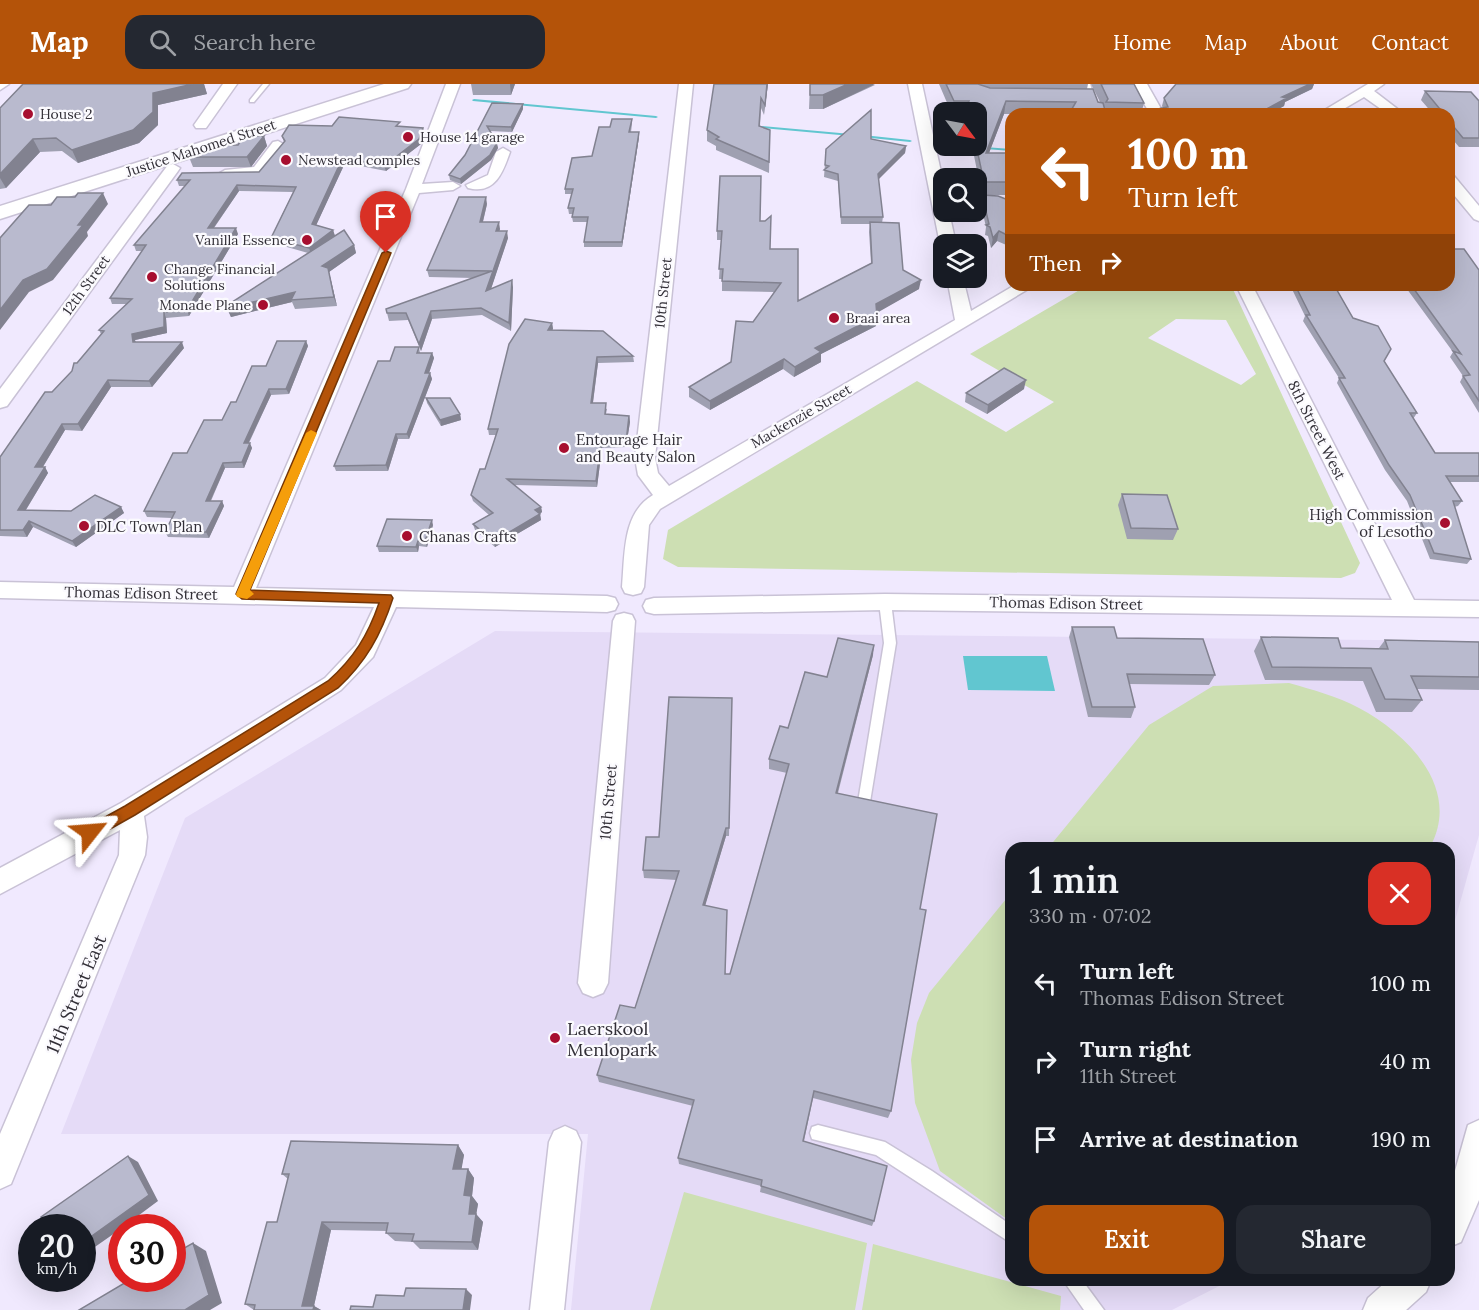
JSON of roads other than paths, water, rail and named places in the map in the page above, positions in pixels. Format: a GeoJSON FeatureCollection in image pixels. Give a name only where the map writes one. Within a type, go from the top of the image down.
{"type":"FeatureCollection","features":[{"type":"Feature","properties":{"kind":"main road","name":"Justice Mahomed Street"},"geometry":{"type":"LineString","coordinates":[[0,205],[369,84]]}},
{"type":"Feature","properties":{"kind":"main road","name":"Justice Mahomed Street"},"geometry":{"type":"LineString","coordinates":[[0,213],[402,84]]}},
{"type":"Feature","properties":{"kind":"street"},"geometry":{"type":"LineString","coordinates":[[201,125],[230,84]]}},
{"type":"Feature","properties":{"kind":"street"},"geometry":{"type":"LineString","coordinates":[[242,594],[413,189],[453,84]]}},
{"type":"Feature","properties":{"kind":"street","name":"10th Street"},"geometry":{"type":"LineString","coordinates":[[665,495],[648,475],[645,458],[686,84]]}},
{"type":"Feature","properties":{"kind":"street"},"geometry":{"type":"LineString","coordinates":[[915,84],[946,234]]}},
{"type":"Feature","properties":{"kind":"street"},"geometry":{"type":"LineString","coordinates":[[1140,84],[1153,108]]}},
{"type":"Feature","properties":{"kind":"street"},"geometry":{"type":"LineString","coordinates":[[1335,108],[1371,88],[1391,108]]}},
{"type":"Feature","properties":{"kind":"street"},"geometry":{"type":"LineString","coordinates":[[210,174],[256,173],[278,146]]}},
{"type":"Feature","properties":{"kind":"street"},"geometry":{"type":"LineString","coordinates":[[473,185],[482,184],[494,177],[503,152]]}},
{"type":"Feature","properties":{"kind":"street","name":"12th Street"},"geometry":{"type":"LineString","coordinates":[[0,402],[176,172]]}},
{"type":"Feature","properties":{"kind":"street"},"geometry":{"type":"LineString","coordinates":[[413,189],[453,186]]}},
{"type":"Feature","properties":{"kind":"street"},"geometry":{"type":"LineString","coordinates":[[1455,186],[1479,216]]}},
{"type":"Feature","properties":{"kind":"street"},"geometry":{"type":"LineString","coordinates":[[957,288],[964,320]]}},
{"type":"Feature","properties":{"kind":"street","name":"Mackenzie Street"},"geometry":{"type":"LineString","coordinates":[[633,587],[641,518],[652,504],[1016,291]]}},
{"type":"Feature","properties":{"kind":"street","name":"8th Street West"},"geometry":{"type":"LineString","coordinates":[[1247,291],[1407,608]]}},
{"type":"Feature","properties":{"kind":"street"},"geometry":{"type":"LineString","coordinates":[[633,587],[651,595],[654,606],[640,620],[615,613],[612,594],[633,587]]}},
{"type":"Feature","properties":{"kind":"street","name":"Thomas Edison Street"},"geometry":{"type":"LineString","coordinates":[[0,590],[387,598],[615,613]]}},
{"type":"Feature","properties":{"kind":"street"},"geometry":{"type":"LineString","coordinates":[[0,882],[130,811],[338,680],[365,651],[382,617],[387,598]]}},
{"type":"Feature","properties":{"kind":"street","name":"Thomas Edison Street"},"geometry":{"type":"LineString","coordinates":[[654,606],[885,602],[1479,609]]}},
{"type":"Feature","properties":{"kind":"street","name":"10th Street"},"geometry":{"type":"LineString","coordinates":[[593,983],[615,613]]}},
{"type":"Feature","properties":{"kind":"street","name":"11th Street East"},"geometry":{"type":"LineString","coordinates":[[0,1173],[132,855],[134,837],[130,811]]}},
{"type":"Feature","properties":{"kind":"street"},"geometry":{"type":"LineString","coordinates":[[1455,1217],[1466,1192],[1479,1136]]}},
{"type":"Feature","properties":{"kind":"street"},"geometry":{"type":"LineString","coordinates":[[547,1310],[565,1142]]}},
{"type":"Feature","properties":{"kind":"street"},"geometry":{"type":"LineString","coordinates":[[1380,1310],[1407,1286]]}},
{"type":"Feature","properties":{"kind":"lane"},"geometry":{"type":"LineString","coordinates":[[252,101],[266,84]]}},
{"type":"Feature","properties":{"kind":"lane"},"geometry":{"type":"LineString","coordinates":[[1087,84],[1097,105]]}},
{"type":"Feature","properties":{"kind":"lane"},"geometry":{"type":"LineString","coordinates":[[1082,98],[1093,98]]}},
{"type":"Feature","properties":{"kind":"lane"},"geometry":{"type":"LineString","coordinates":[[864,802],[890,642],[885,602]]}},
{"type":"Feature","properties":{"kind":"lane"},"geometry":{"type":"LineString","coordinates":[[818,1133],[879,1148],[1005,1231]]}},
{"type":"Feature","properties":{"kind":"lane"},"geometry":{"type":"LineString","coordinates":[[1077,1286],[1095,1310]]}},
{"type":"Feature","properties":{"kind":"water"},"geometry":{"type":"Polygon","coordinates":[[[963,656],[1047,656],[1055,691],[968,690],[963,656]]]}},
{"type":"Feature","properties":{"kind":"waterway"},"geometry":{"type":"LineString","coordinates":[[474,100],[656,117]]}},
{"type":"Feature","properties":{"kind":"waterway"},"geometry":{"type":"LineString","coordinates":[[752,126],[851,135]]}},
{"type":"Feature","properties":{"kind":"waterway"},"geometry":{"type":"LineString","coordinates":[[863,136],[910,141]]}},
{"type":"Feature","properties":{"kind":"waterway"},"geometry":{"type":"LineString","coordinates":[[987,148],[1005,150]]}},
{"type":"Feature","properties":{"kind":"place","name":"House 2"},"geometry":{"type":"Point","coordinates":[28,114]}},
{"type":"Feature","properties":{"kind":"place","name":"House 14 garage"},"geometry":{"type":"Point","coordinates":[408,137]}},
{"type":"Feature","properties":{"kind":"place","name":"Newstead comples"},"geometry":{"type":"Point","coordinates":[286,160]}},
{"type":"Feature","properties":{"kind":"place","name":"Vanilla Essence"},"geometry":{"type":"Point","coordinates":[307,240]}},
{"type":"Feature","properties":{"kind":"place","name":"Change Financial Solutions"},"geometry":{"type":"Point","coordinates":[152,277]}},
{"type":"Feature","properties":{"kind":"place","name":"Monade Plane"},"geometry":{"type":"Point","coordinates":[263,305]}},
{"type":"Feature","properties":{"kind":"place","name":"Braai area"},"geometry":{"type":"Point","coordinates":[834,318]}},
{"type":"Feature","properties":{"kind":"place","name":"Entourage Hair and Beauty Salon"},"geometry":{"type":"Point","coordinates":[564,448]}},
{"type":"Feature","properties":{"kind":"place","name":"High Commission of Lesotho"},"geometry":{"type":"Point","coordinates":[1445,523]}},
{"type":"Feature","properties":{"kind":"place","name":"DLC Town Plan"},"geometry":{"type":"Point","coordinates":[84,526]}},
{"type":"Feature","properties":{"kind":"place","name":"Chanas Crafts"},"geometry":{"type":"Point","coordinates":[407,536]}},
{"type":"Feature","properties":{"kind":"place","name":"Laerskool Menlopark"},"geometry":{"type":"Point","coordinates":[555,1038]}}]}
